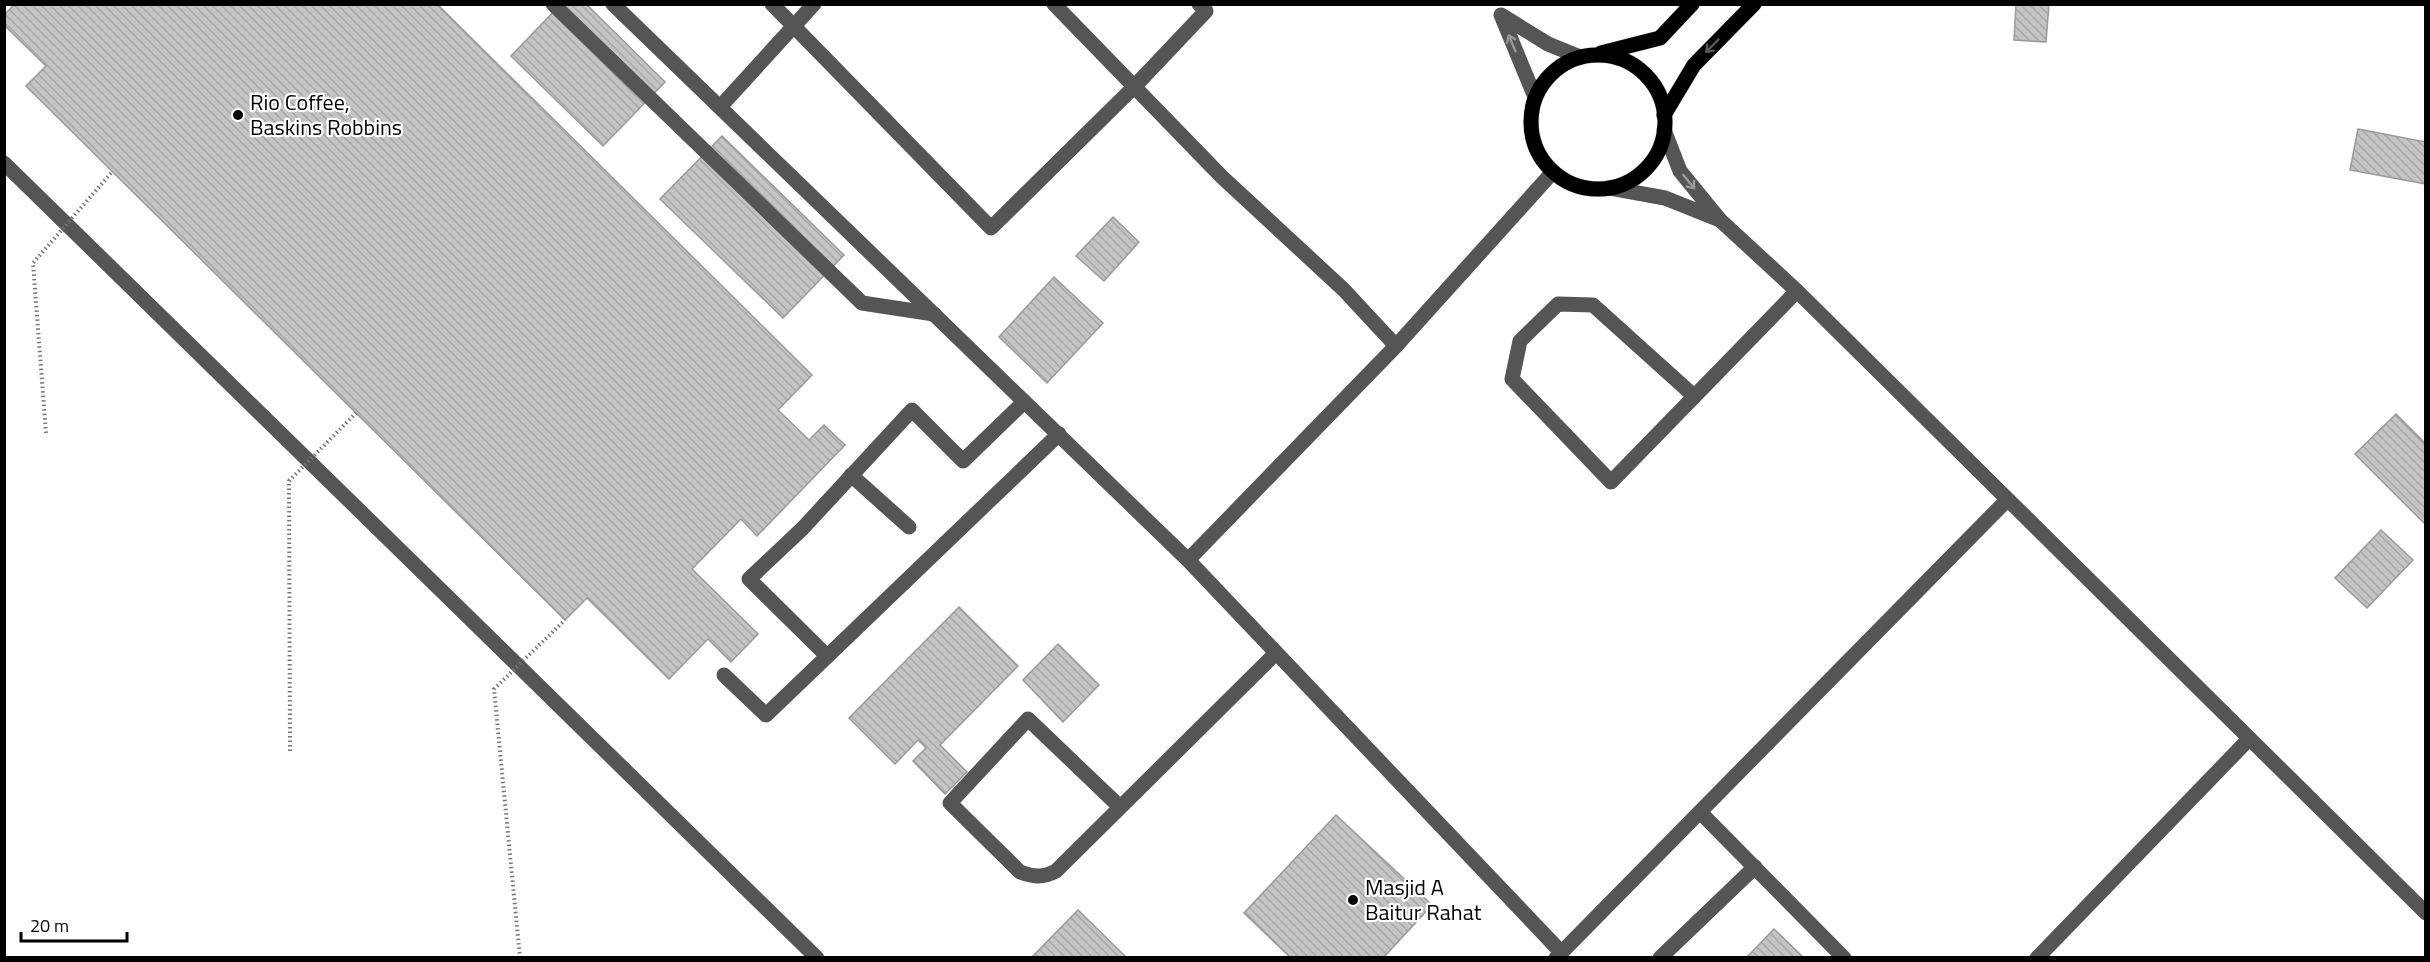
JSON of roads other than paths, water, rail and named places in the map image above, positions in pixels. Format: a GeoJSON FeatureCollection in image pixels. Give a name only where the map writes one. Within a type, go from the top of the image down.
{"type":"FeatureCollection","features":[{"type":"Feature","properties":{"kind":"main road"},"geometry":{"type":"LineString","coordinates":[[1692,4],[1660,38],[1588,56],[1561,66],[1546,79],[1535,97],[1531,117],[1532,138],[1539,156],[1552,172],[1570,184],[1590,189],[1610,188],[1630,182],[1647,168],[1659,151],[1664,122],[1694,64],[1754,4]]}},
{"type":"Feature","properties":{"kind":"main road"},"geometry":{"type":"LineString","coordinates":[[1588,56],[1620,59],[1641,71],[1657,91],[1664,122]]}},
{"type":"Feature","properties":{"kind":"lane"},"geometry":{"type":"LineString","coordinates":[[553,4],[862,303],[934,314]]}},
{"type":"Feature","properties":{"kind":"lane"},"geometry":{"type":"LineString","coordinates":[[613,4],[1188,560],[1559,955],[2007,500]]}},
{"type":"Feature","properties":{"kind":"lane"},"geometry":{"type":"LineString","coordinates":[[772,4],[991,228],[1134,87],[1206,11],[1199,4]]}},
{"type":"Feature","properties":{"kind":"lane"},"geometry":{"type":"LineString","coordinates":[[720,107],[814,4]]}},
{"type":"Feature","properties":{"kind":"lane"},"geometry":{"type":"LineString","coordinates":[[1054,4],[1222,177],[1344,290],[1396,346]]}},
{"type":"Feature","properties":{"kind":"lane"},"geometry":{"type":"LineString","coordinates":[[1489,4],[1501,15],[1548,44],[1588,56]]}},
{"type":"Feature","properties":{"kind":"lane"},"geometry":{"type":"LineString","coordinates":[[1501,15],[1535,97]]}},
{"type":"Feature","properties":{"kind":"lane"},"geometry":{"type":"LineString","coordinates":[[1664,122],[1680,171],[1720,220],[1797,291],[2426,913]]}},
{"type":"Feature","properties":{"kind":"lane"},"geometry":{"type":"LineString","coordinates":[[4,163],[818,957]]}},
{"type":"Feature","properties":{"kind":"lane"},"geometry":{"type":"LineString","coordinates":[[1188,560],[1396,346],[1552,172]]}},
{"type":"Feature","properties":{"kind":"lane"},"geometry":{"type":"LineString","coordinates":[[1610,188],[1665,198],[1720,220]]}},
{"type":"Feature","properties":{"kind":"lane"},"geometry":{"type":"LineString","coordinates":[[1694,396],[1593,305],[1558,304],[1520,341],[1512,379],[1611,482],[1797,291]]}},
{"type":"Feature","properties":{"kind":"lane"},"geometry":{"type":"LineString","coordinates":[[827,657],[749,579],[803,528],[912,410],[963,461],[1024,402]]}},
{"type":"Feature","properties":{"kind":"lane"},"geometry":{"type":"LineString","coordinates":[[724,675],[766,715],[1059,434]]}},
{"type":"Feature","properties":{"kind":"lane"},"geometry":{"type":"LineString","coordinates":[[851,475],[909,527]]}},
{"type":"Feature","properties":{"kind":"lane"},"geometry":{"type":"LineString","coordinates":[[1120,807],[1028,719],[950,803],[1020,872],[1033,877],[1047,876],[1056,871],[1276,653]]}},
{"type":"Feature","properties":{"kind":"lane"},"geometry":{"type":"LineString","coordinates":[[2037,957],[2249,739]]}},
{"type":"Feature","properties":{"kind":"lane"},"geometry":{"type":"LineString","coordinates":[[1700,812],[1844,957]]}},
{"type":"Feature","properties":{"kind":"lane"},"geometry":{"type":"LineString","coordinates":[[1660,957],[1755,867]]}},
{"type":"Feature","properties":{"kind":"place","name":"Rio Coffee, Baskins Robbins"},"geometry":{"type":"Point","coordinates":[238,115]}},
{"type":"Feature","properties":{"kind":"place","name":"Masjid A Baitur Rahat"},"geometry":{"type":"Point","coordinates":[1353,900]}}]}
